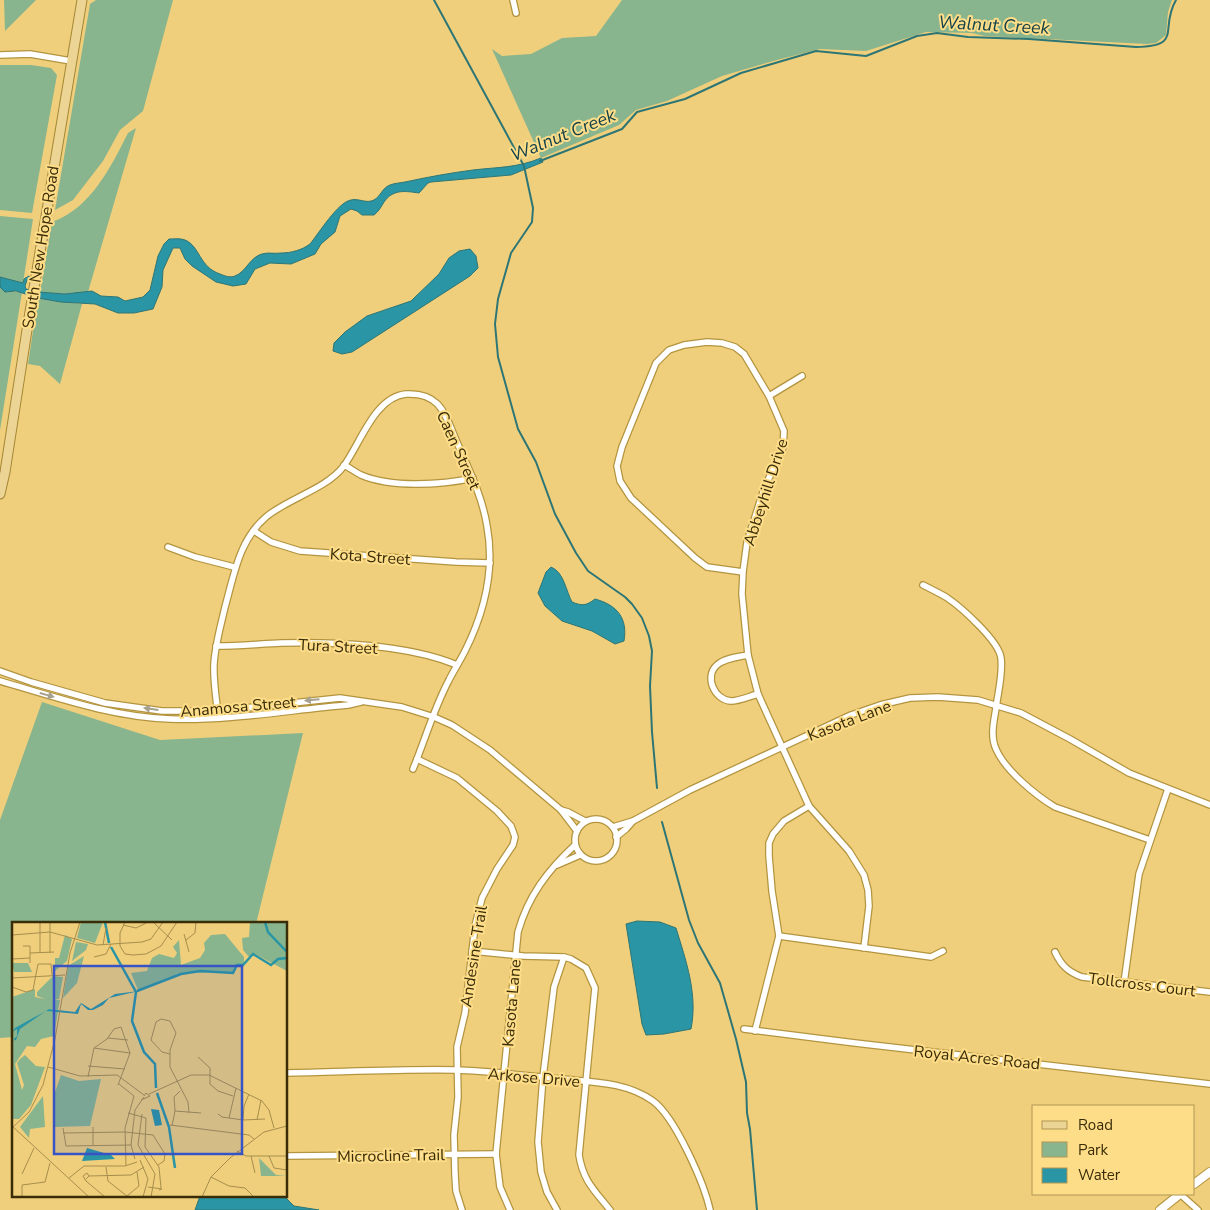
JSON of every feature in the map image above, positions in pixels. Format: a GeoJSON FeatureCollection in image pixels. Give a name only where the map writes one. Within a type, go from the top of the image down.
{"type":"FeatureCollection","features":[{"type":"Feature","properties":{"kind":"main road","name":"South New Hope Road"},"geometry":{"type":"LineString","coordinates":[[0,494],[7,464],[46,209],[82,0]]}},
{"type":"Feature","properties":{"kind":"street"},"geometry":{"type":"LineString","coordinates":[[513,0],[516,13]]}},
{"type":"Feature","properties":{"kind":"street"},"geometry":{"type":"LineString","coordinates":[[0,56],[30,54],[71,61]]}},
{"type":"Feature","properties":{"kind":"street","name":"Abbeyhill Drive"},"geometry":{"type":"LineString","coordinates":[[743,572],[707,567],[631,498],[620,481],[618,466],[622,447],[656,364],[669,350],[684,345],[707,342],[722,343],[735,347],[744,354],[769,396],[784,431],[783,448],[764,489],[747,542],[743,572],[743,618],[748,655],[758,694],[810,806],[849,851],[864,875],[868,890],[869,906],[864,948]]}},
{"type":"Feature","properties":{"kind":"street"},"geometry":{"type":"LineString","coordinates":[[769,396],[802,376]]}},
{"type":"Feature","properties":{"kind":"street","name":"Caen Street"},"geometry":{"type":"LineString","coordinates":[[218,718],[214,665],[216,646],[234,567],[254,531],[265,517],[332,477],[344,465],[374,416],[394,397],[416,394],[429,397],[438,402],[446,415],[473,478],[488,527],[490,563],[484,603],[477,626],[448,681],[412,769]]}},
{"type":"Feature","properties":{"kind":"street"},"geometry":{"type":"LineString","coordinates":[[344,465],[362,475],[378,480],[436,484],[473,478]]}},
{"type":"Feature","properties":{"kind":"street","name":"Kota Street"},"geometry":{"type":"LineString","coordinates":[[254,531],[271,542],[300,551],[490,563]]}},
{"type":"Feature","properties":{"kind":"street"},"geometry":{"type":"LineString","coordinates":[[168,547],[195,557],[234,567]]}},
{"type":"Feature","properties":{"kind":"street"},"geometry":{"type":"LineString","coordinates":[[923,585],[948,598],[986,632],[994,642],[1001,657],[1001,671],[992,735],[995,748],[1007,765],[1042,799],[1055,807],[1150,840]]}},
{"type":"Feature","properties":{"kind":"street","name":"Tura Street"},"geometry":{"type":"LineString","coordinates":[[216,646],[321,643],[386,648],[428,655],[458,665]]}},
{"type":"Feature","properties":{"kind":"street"},"geometry":{"type":"LineString","coordinates":[[748,655],[724,660],[712,672],[711,682],[721,698],[730,701],[758,694]]}},
{"type":"Feature","properties":{"kind":"street","name":"Anamosa Street"},"geometry":{"type":"LineString","coordinates":[[0,671],[105,703],[162,711],[218,710],[340,698],[402,707],[434,717],[470,736],[490,750],[560,810],[577,831]]}},
{"type":"Feature","properties":{"kind":"street","name":"Anamosa Street"},"geometry":{"type":"LineString","coordinates":[[0,681],[119,713],[168,719],[218,718],[348,705],[361,702]]}},
{"type":"Feature","properties":{"kind":"street","name":"Kasota Lane"},"geometry":{"type":"LineString","coordinates":[[612,827],[633,821],[690,790],[851,715],[902,700],[938,697],[960,698],[996,704],[1021,713],[1129,774],[1210,805]]}},
{"type":"Feature","properties":{"kind":"street","name":"Andesine Trail"},"geometry":{"type":"LineString","coordinates":[[417,759],[457,778],[504,818],[511,826],[515,837],[513,845],[482,898],[475,926],[465,1013],[457,1047],[458,1097],[454,1154],[456,1191],[462,1210]]}},
{"type":"Feature","properties":{"kind":"street"},"geometry":{"type":"LineString","coordinates":[[1124,983],[1139,874],[1168,789]]}},
{"type":"Feature","properties":{"kind":"street"},"geometry":{"type":"LineString","coordinates":[[755,1031],[779,936],[768,856],[770,843],[773,834],[784,822],[810,806]]}},
{"type":"Feature","properties":{"kind":"street","name":"Anamosa Street"},"geometry":{"type":"LineString","coordinates":[[560,810],[585,821]]}},
{"type":"Feature","properties":{"kind":"street"},"geometry":{"type":"LineString","coordinates":[[580,855],[575,845],[577,831],[585,821],[597,819],[604,821],[612,827],[616,837]]}},
{"type":"Feature","properties":{"kind":"street","name":"Kasota Lane"},"geometry":{"type":"LineString","coordinates":[[557,865],[580,855],[590,860],[608,857],[615,848],[616,837],[633,821]]}},
{"type":"Feature","properties":{"kind":"street","name":"Kasota Lane"},"geometry":{"type":"LineString","coordinates":[[510,1210],[500,1187],[496,1154],[518,932],[524,912],[535,891],[560,859],[575,845]]}},
{"type":"Feature","properties":{"kind":"street"},"geometry":{"type":"LineString","coordinates":[[779,936],[931,957],[943,951]]}},
{"type":"Feature","properties":{"kind":"street"},"geometry":{"type":"LineString","coordinates":[[472,951],[564,957],[583,965],[589,973],[595,988],[579,1155],[588,1184],[610,1210]]}},
{"type":"Feature","properties":{"kind":"street","name":"Tollcross Court"},"geometry":{"type":"LineString","coordinates":[[1055,952],[1060,963],[1073,974],[1082,977],[1210,992]]}},
{"type":"Feature","properties":{"kind":"street"},"geometry":{"type":"LineString","coordinates":[[557,1210],[547,1192],[541,1172],[538,1142],[543,1077],[554,987],[564,957]]}},
{"type":"Feature","properties":{"kind":"street","name":"Royal Acres Road"},"geometry":{"type":"LineString","coordinates":[[744,1029],[1210,1084]]}},
{"type":"Feature","properties":{"kind":"street","name":"Arkose Drive"},"geometry":{"type":"LineString","coordinates":[[288,1073],[457,1070],[607,1084],[636,1091],[665,1112],[673,1124],[694,1168],[710,1210]]}},
{"type":"Feature","properties":{"kind":"street","name":"Microcline Trail"},"geometry":{"type":"LineString","coordinates":[[288,1156],[496,1154]]}},
{"type":"Feature","properties":{"kind":"street"},"geometry":{"type":"LineString","coordinates":[[1195,1183],[1210,1172]]}},
{"type":"Feature","properties":{"kind":"street"},"geometry":{"type":"LineString","coordinates":[[1160,1210],[1179,1195]]}},
{"type":"Feature","properties":{"kind":"street"},"geometry":{"type":"LineString","coordinates":[[1181,1195],[1198,1210]]}},
{"type":"Feature","properties":{"kind":"green space"},"geometry":{"type":"Polygon","coordinates":[[[4,0],[36,0],[5,31],[4,0]]]}},
{"type":"Feature","properties":{"kind":"green space"},"geometry":{"type":"Polygon","coordinates":[[[96,0],[173,0],[143,111],[120,130],[103,161],[73,200],[55,210],[90,4],[96,0]]]}},
{"type":"Feature","properties":{"kind":"green space"},"geometry":{"type":"Polygon","coordinates":[[[622,0],[1172,0],[1168,12],[1166,35],[1156,43],[926,32],[866,51],[820,49],[722,76],[667,101],[636,110],[619,125],[541,158],[492,49],[502,56],[531,54],[562,38],[596,36],[622,0]]]}},
{"type":"Feature","properties":{"kind":"green space"},"geometry":{"type":"Polygon","coordinates":[[[0,65],[31,65],[51,68],[57,75],[32,213],[0,210],[0,65]]]}},
{"type":"Feature","properties":{"kind":"green space"},"geometry":{"type":"Polygon","coordinates":[[[136,128],[88,292],[65,294],[40,292],[52,222],[78,207],[88,197],[107,173],[128,133],[136,128]]]}},
{"type":"Feature","properties":{"kind":"green space"},"geometry":{"type":"Polygon","coordinates":[[[0,216],[33,219],[23,283],[0,277],[0,216]]]}},
{"type":"Feature","properties":{"kind":"green space"},"geometry":{"type":"Polygon","coordinates":[[[0,287],[5,292],[22,292],[0,430],[0,287]]]}},
{"type":"Feature","properties":{"kind":"green space"},"geometry":{"type":"Polygon","coordinates":[[[38,298],[82,304],[60,384],[40,366],[28,364],[38,298]]]}},
{"type":"Feature","properties":{"kind":"green space"},"geometry":{"type":"Polygon","coordinates":[[[42,702],[160,740],[303,733],[256,922],[12,922],[12,1037],[0,1038],[0,820],[42,702]]]}},
{"type":"Feature","properties":{"kind":"water"},"geometry":{"type":"Polygon","coordinates":[[[541,158],[543,162],[511,175],[431,182],[419,193],[395,193],[384,202],[374,215],[362,215],[351,209],[340,216],[335,232],[321,244],[315,254],[291,264],[270,263],[255,269],[246,284],[233,286],[216,282],[192,266],[185,259],[180,248],[173,248],[163,270],[162,287],[153,309],[134,313],[118,313],[95,304],[61,302],[38,298],[16,291],[5,292],[0,287],[0,277],[23,283],[24,279],[29,276],[31,279],[27,280],[26,289],[38,292],[65,294],[92,291],[101,296],[118,297],[125,301],[143,297],[150,290],[158,256],[169,239],[185,240],[194,247],[213,271],[233,277],[262,254],[292,252],[307,246],[340,206],[351,200],[374,200],[385,188],[394,184],[456,172],[516,165],[541,158]]]}},
{"type":"Feature","properties":{"kind":"water"},"geometry":{"type":"Polygon","coordinates":[[[470,249],[476,256],[478,268],[470,276],[352,352],[342,354],[333,351],[334,343],[345,332],[367,316],[411,301],[439,274],[449,258],[459,251],[470,249]]]}},
{"type":"Feature","properties":{"kind":"water"},"geometry":{"type":"Polygon","coordinates":[[[551,567],[562,577],[572,602],[584,605],[595,599],[615,609],[622,619],[624,626],[624,641],[615,644],[592,631],[562,621],[545,606],[538,593],[546,572],[551,567]]]}},
{"type":"Feature","properties":{"kind":"water"},"geometry":{"type":"Polygon","coordinates":[[[637,921],[660,922],[676,928],[692,990],[693,1016],[691,1029],[646,1035],[642,1024],[626,924],[637,921]]]}},
{"type":"Feature","properties":{"kind":"water"},"geometry":{"type":"Polygon","coordinates":[[[199,1198],[286,1198],[294,1206],[319,1210],[195,1210],[199,1198]]]}},
{"type":"Feature","properties":{"kind":"waterway"},"geometry":{"type":"LineString","coordinates":[[434,0],[524,166],[533,208],[532,222],[511,253],[498,299],[495,324],[498,357],[518,429],[536,462],[555,514],[576,553],[588,571],[632,604],[642,618],[649,636],[652,651],[650,686],[657,788]]}},
{"type":"Feature","properties":{"kind":"waterway","name":"Walnut Creek"},"geometry":{"type":"LineString","coordinates":[[540,161],[622,129],[637,112],[685,99],[741,73],[816,51],[866,56],[917,36],[937,33],[968,37],[1029,39],[1136,47],[1151,46],[1160,43],[1168,34],[1171,10],[1176,0]]}},
{"type":"Feature","properties":{"kind":"waterway"},"geometry":{"type":"LineString","coordinates":[[662,822],[689,920],[698,943],[720,983],[736,1039],[746,1082],[747,1113],[757,1210]]}}]}
